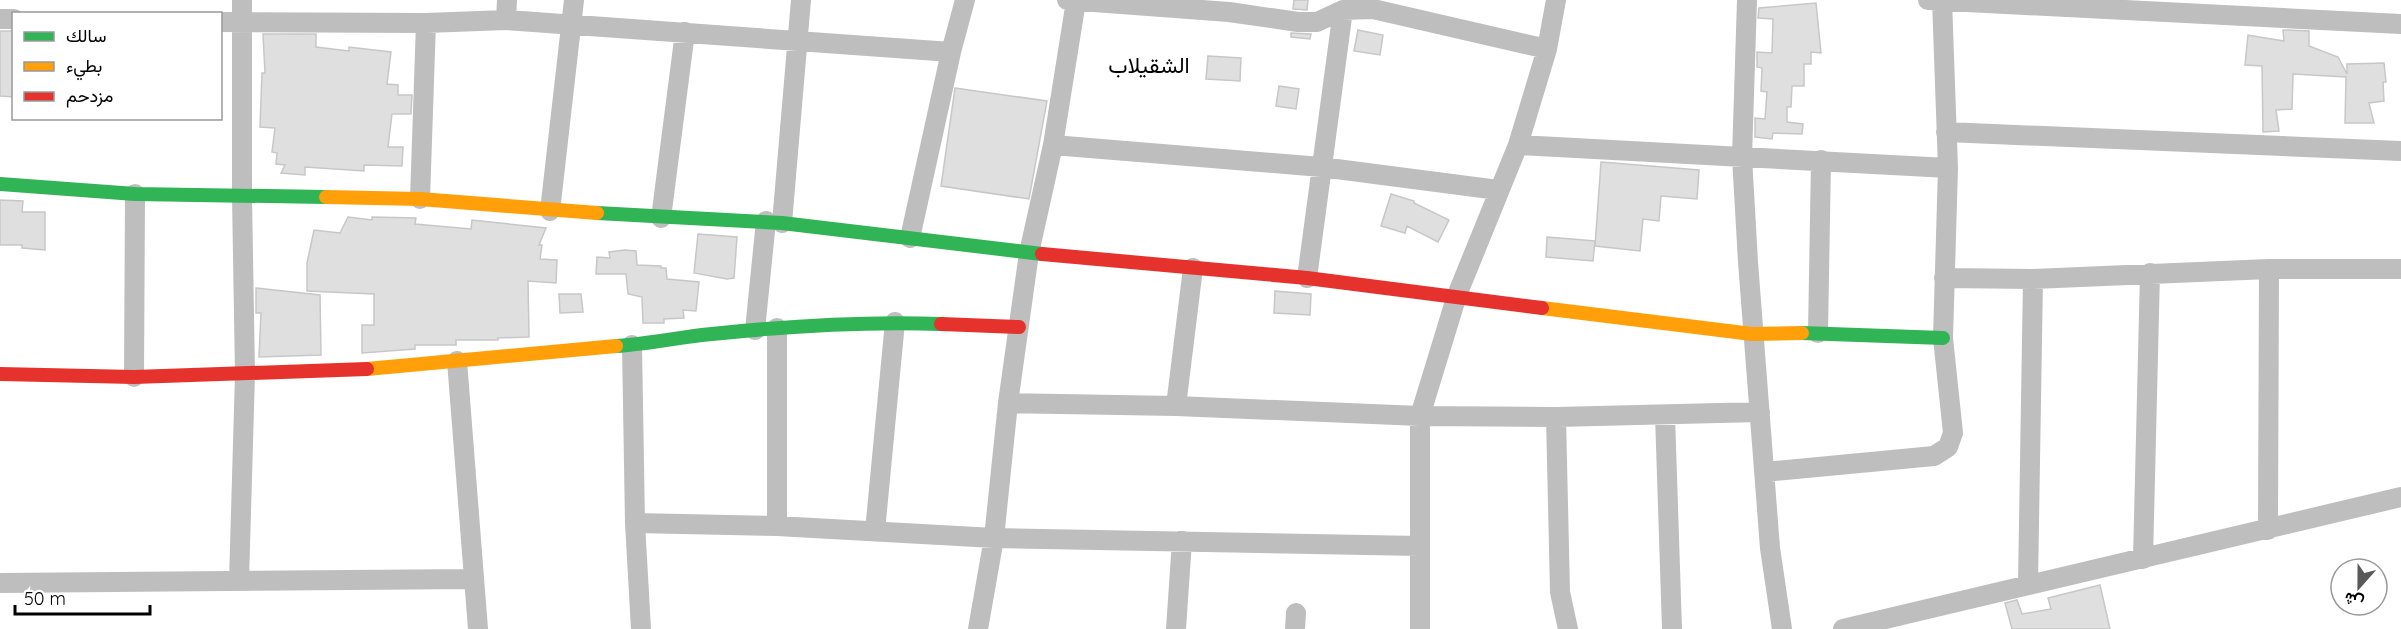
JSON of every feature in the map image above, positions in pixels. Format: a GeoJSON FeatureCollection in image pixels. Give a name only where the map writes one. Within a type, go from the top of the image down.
{"type":"FeatureCollection","features":[{"type":"Feature","properties":{"kind":"street"},"geometry":{"type":"LineString","coordinates":[[239,581],[245,374],[242,0]]}},
{"type":"Feature","properties":{"kind":"street"},"geometry":{"type":"LineString","coordinates":[[506,20],[507,0]]}},
{"type":"Feature","properties":{"kind":"street"},"geometry":{"type":"LineString","coordinates":[[550,211],[574,0]]}},
{"type":"Feature","properties":{"kind":"street"},"geometry":{"type":"LineString","coordinates":[[755,330],[774,222],[798,40],[801,0]]}},
{"type":"Feature","properties":{"kind":"street"},"geometry":{"type":"LineString","coordinates":[[910,238],[951,52],[965,0]]}},
{"type":"Feature","properties":{"kind":"street"},"geometry":{"type":"LineString","coordinates":[[1420,629],[1420,416],[1457,295],[1518,145],[1547,49],[1556,0]]}},
{"type":"Feature","properties":{"kind":"street"},"geometry":{"type":"LineString","coordinates":[[1747,0],[1742,157],[1752,334],[1770,548],[1782,629]]}},
{"type":"Feature","properties":{"kind":"street"},"geometry":{"type":"LineString","coordinates":[[1928,0],[2401,24]]}},
{"type":"Feature","properties":{"kind":"street"},"geometry":{"type":"LineString","coordinates":[[1765,472],[1934,456],[1948,447],[1953,433],[1943,338],[1948,168],[1942,0]]}},
{"type":"Feature","properties":{"kind":"street"},"geometry":{"type":"LineString","coordinates":[[978,629],[994,538],[1008,403],[1029,253],[1053,145],[1072,1],[1231,6],[1298,22],[1317,22],[1343,10],[1373,4],[1547,49]]}},
{"type":"Feature","properties":{"kind":"street"},"geometry":{"type":"LineString","coordinates":[[1307,278],[1343,10]]}},
{"type":"Feature","properties":{"kind":"street"},"geometry":{"type":"LineString","coordinates":[[222,22],[426,23],[506,20],[951,52]]}},
{"type":"Feature","properties":{"kind":"street"},"geometry":{"type":"LineString","coordinates":[[420,199],[426,23]]}},
{"type":"Feature","properties":{"kind":"street"},"geometry":{"type":"LineString","coordinates":[[661,218],[685,32]]}},
{"type":"Feature","properties":{"kind":"street"},"geometry":{"type":"LineString","coordinates":[[1946,132],[2401,151]]}},
{"type":"Feature","properties":{"kind":"street"},"geometry":{"type":"LineString","coordinates":[[1053,145],[1321,167],[1498,190]]}},
{"type":"Feature","properties":{"kind":"street"},"geometry":{"type":"LineString","coordinates":[[1518,145],[1948,168]]}},
{"type":"Feature","properties":{"kind":"street"},"geometry":{"type":"LineString","coordinates":[[1818,333],[1821,160]]}},
{"type":"Feature","properties":{"kind":"street"},"geometry":{"type":"LineString","coordinates":[[0,184],[135,194],[420,199],[550,211],[774,222],[1029,253],[1307,278],[1457,295],[1752,334],[1818,333],[1943,338]]}},
{"type":"Feature","properties":{"kind":"street"},"geometry":{"type":"LineString","coordinates":[[134,377],[135,194]]}},
{"type":"Feature","properties":{"kind":"street"},"geometry":{"type":"LineString","coordinates":[[1176,406],[1193,268]]}},
{"type":"Feature","properties":{"kind":"street"},"geometry":{"type":"LineString","coordinates":[[1944,278],[2033,279],[2268,269],[2401,269]]}},
{"type":"Feature","properties":{"kind":"street"},"geometry":{"type":"LineString","coordinates":[[2268,269],[2268,530]]}},
{"type":"Feature","properties":{"kind":"street"},"geometry":{"type":"LineString","coordinates":[[2144,559],[2150,273]]}},
{"type":"Feature","properties":{"kind":"street"},"geometry":{"type":"LineString","coordinates":[[2028,585],[2033,279]]}},
{"type":"Feature","properties":{"kind":"street"},"geometry":{"type":"LineString","coordinates":[[0,374],[134,377],[387,368],[554,350],[632,345],[777,328],[895,322],[1019,327]]}},
{"type":"Feature","properties":{"kind":"street"},"geometry":{"type":"LineString","coordinates":[[875,531],[895,322]]}},
{"type":"Feature","properties":{"kind":"street"},"geometry":{"type":"LineString","coordinates":[[777,328],[777,526]]}},
{"type":"Feature","properties":{"kind":"street"},"geometry":{"type":"LineString","coordinates":[[632,345],[635,523],[641,629]]}},
{"type":"Feature","properties":{"kind":"street"},"geometry":{"type":"LineString","coordinates":[[457,361],[478,629]]}},
{"type":"Feature","properties":{"kind":"street"},"geometry":{"type":"LineString","coordinates":[[1008,403],[1176,406],[1420,416],[1556,417],[1760,412]]}},
{"type":"Feature","properties":{"kind":"street"},"geometry":{"type":"LineString","coordinates":[[1665,415],[1672,629]]}},
{"type":"Feature","properties":{"kind":"street"},"geometry":{"type":"LineString","coordinates":[[1556,417],[1560,592],[1568,629]]}},
{"type":"Feature","properties":{"kind":"street"},"geometry":{"type":"LineString","coordinates":[[1843,629],[2401,497]]}},
{"type":"Feature","properties":{"kind":"street"},"geometry":{"type":"LineString","coordinates":[[635,523],[777,526],[994,538],[1420,546]]}},
{"type":"Feature","properties":{"kind":"street"},"geometry":{"type":"LineString","coordinates":[[1176,629],[1182,541]]}},
{"type":"Feature","properties":{"kind":"street"},"geometry":{"type":"LineString","coordinates":[[0,583],[474,579]]}},
{"type":"Feature","properties":{"kind":"building"},"geometry":{"type":"Polygon","coordinates":[[[1294,0],[1308,0],[1307,10],[1293,9],[1294,0]]]}},
{"type":"Feature","properties":{"kind":"building"},"geometry":{"type":"Polygon","coordinates":[[[1816,3],[1821,53],[1811,52],[1811,64],[1804,64],[1804,86],[1792,86],[1791,107],[1787,107],[1787,122],[1803,124],[1802,134],[1773,133],[1772,139],[1755,137],[1755,118],[1765,119],[1767,92],[1761,91],[1762,68],[1757,67],[1757,52],[1772,53],[1773,19],[1758,18],[1759,8],[1816,3]]]}},
{"type":"Feature","properties":{"kind":"building"},"geometry":{"type":"Polygon","coordinates":[[[1358,30],[1383,35],[1380,55],[1354,51],[1358,30]]]}},
{"type":"Feature","properties":{"kind":"building"},"geometry":{"type":"Polygon","coordinates":[[[2283,30],[2309,31],[2309,46],[2338,57],[2347,74],[2347,64],[2384,63],[2386,82],[2383,82],[2384,101],[2369,103],[2374,123],[2345,123],[2346,77],[2293,74],[2292,109],[2276,110],[2279,131],[2263,132],[2262,66],[2245,65],[2248,35],[2284,41],[2283,30]]]}},
{"type":"Feature","properties":{"kind":"building"},"geometry":{"type":"Polygon","coordinates":[[[0,31],[12,31],[12,97],[0,96],[0,31]]]}},
{"type":"Feature","properties":{"kind":"building"},"geometry":{"type":"Polygon","coordinates":[[[1291,33],[1311,34],[1310,39],[1291,37],[1291,33]]]}},
{"type":"Feature","properties":{"kind":"building"},"geometry":{"type":"Polygon","coordinates":[[[263,34],[316,34],[316,47],[349,51],[349,47],[391,52],[387,84],[398,85],[398,95],[412,95],[411,114],[392,114],[388,147],[403,147],[402,166],[364,165],[364,171],[305,167],[305,175],[281,173],[285,165],[276,164],[277,153],[272,152],[275,128],[260,127],[262,73],[265,73],[263,34]]]}},
{"type":"Feature","properties":{"kind":"building"},"geometry":{"type":"Polygon","coordinates":[[[1208,56],[1241,58],[1240,81],[1206,79],[1208,56]]]}},
{"type":"Feature","properties":{"kind":"building"},"geometry":{"type":"Polygon","coordinates":[[[1279,86],[1299,89],[1296,109],[1276,106],[1279,86]]]}},
{"type":"Feature","properties":{"kind":"building"},"geometry":{"type":"Polygon","coordinates":[[[955,88],[1047,101],[1029,199],[941,186],[955,88]]]}},
{"type":"Feature","properties":{"kind":"building"},"geometry":{"type":"Polygon","coordinates":[[[1601,162],[1699,170],[1697,199],[1661,196],[1659,221],[1643,219],[1640,251],[1595,246],[1601,162]]]}},
{"type":"Feature","properties":{"kind":"building"},"geometry":{"type":"Polygon","coordinates":[[[1391,194],[1414,201],[1449,220],[1438,242],[1407,226],[1405,233],[1381,226],[1391,194]]]}},
{"type":"Feature","properties":{"kind":"building"},"geometry":{"type":"Polygon","coordinates":[[[0,200],[23,201],[22,212],[45,212],[45,250],[22,248],[22,245],[0,245],[0,200]]]}},
{"type":"Feature","properties":{"kind":"building"},"geometry":{"type":"Polygon","coordinates":[[[348,217],[372,220],[372,217],[416,218],[415,224],[471,229],[472,220],[546,228],[539,245],[542,245],[540,259],[557,260],[556,283],[528,281],[529,337],[456,340],[456,345],[415,345],[415,349],[362,353],[362,325],[374,325],[374,294],[307,291],[307,263],[314,230],[340,233],[348,217]]]}},
{"type":"Feature","properties":{"kind":"building"},"geometry":{"type":"Polygon","coordinates":[[[698,234],[737,237],[734,278],[727,279],[694,273],[698,234]]]}},
{"type":"Feature","properties":{"kind":"building"},"geometry":{"type":"Polygon","coordinates":[[[1547,237],[1595,241],[1593,261],[1546,257],[1547,237]]]}},
{"type":"Feature","properties":{"kind":"building"},"geometry":{"type":"Polygon","coordinates":[[[636,251],[637,265],[666,268],[667,279],[699,282],[696,311],[683,310],[684,318],[664,319],[664,323],[643,323],[642,297],[628,294],[626,274],[596,274],[597,257],[610,258],[609,252],[636,251]]]}},
{"type":"Feature","properties":{"kind":"building"},"geometry":{"type":"Polygon","coordinates":[[[256,288],[320,295],[321,355],[259,357],[261,313],[256,313],[256,288]]]}},
{"type":"Feature","properties":{"kind":"building"},"geometry":{"type":"Polygon","coordinates":[[[1275,291],[1311,294],[1310,315],[1274,313],[1275,291]]]}},
{"type":"Feature","properties":{"kind":"building"},"geometry":{"type":"Polygon","coordinates":[[[559,294],[581,294],[583,312],[560,313],[559,294]]]}},
{"type":"Feature","properties":{"kind":"building"},"geometry":{"type":"Polygon","coordinates":[[[2100,585],[2110,629],[2012,629],[2005,603],[2017,600],[2022,614],[2051,609],[2048,598],[2100,585]]]}},
{"type":"Feature","properties":{"kind":"traffic: fast"},"geometry":{"type":"LineString","coordinates":[[0,184],[135,194],[326,197]]}},
{"type":"Feature","properties":{"kind":"traffic: fast"},"geometry":{"type":"LineString","coordinates":[[597,213],[782,223],[1042,254]]}},
{"type":"Feature","properties":{"kind":"traffic: fast"},"geometry":{"type":"LineString","coordinates":[[616,346],[712,334],[798,327],[884,323],[941,324]]}},
{"type":"Feature","properties":{"kind":"traffic: fast"},"geometry":{"type":"LineString","coordinates":[[1802,333],[1943,338]]}},
{"type":"Feature","properties":{"kind":"traffic: slow"},"geometry":{"type":"LineString","coordinates":[[326,197],[420,199],[597,213]]}},
{"type":"Feature","properties":{"kind":"traffic: slow"},"geometry":{"type":"LineString","coordinates":[[1542,308],[1752,334],[1802,333]]}},
{"type":"Feature","properties":{"kind":"traffic: slow"},"geometry":{"type":"LineString","coordinates":[[367,369],[616,346]]}},
{"type":"Feature","properties":{"kind":"traffic: jam"},"geometry":{"type":"LineString","coordinates":[[1042,254],[1307,278],[1542,308]]}},
{"type":"Feature","properties":{"kind":"traffic: jam"},"geometry":{"type":"LineString","coordinates":[[941,324],[1019,327]]}},
{"type":"Feature","properties":{"kind":"traffic: jam"},"geometry":{"type":"LineString","coordinates":[[0,374],[134,377],[367,369]]}},
{"type":"Feature","properties":{"kind":"district","name":"الشقيلاب"},"geometry":{"type":"Point","coordinates":[1149,65]}}]}
